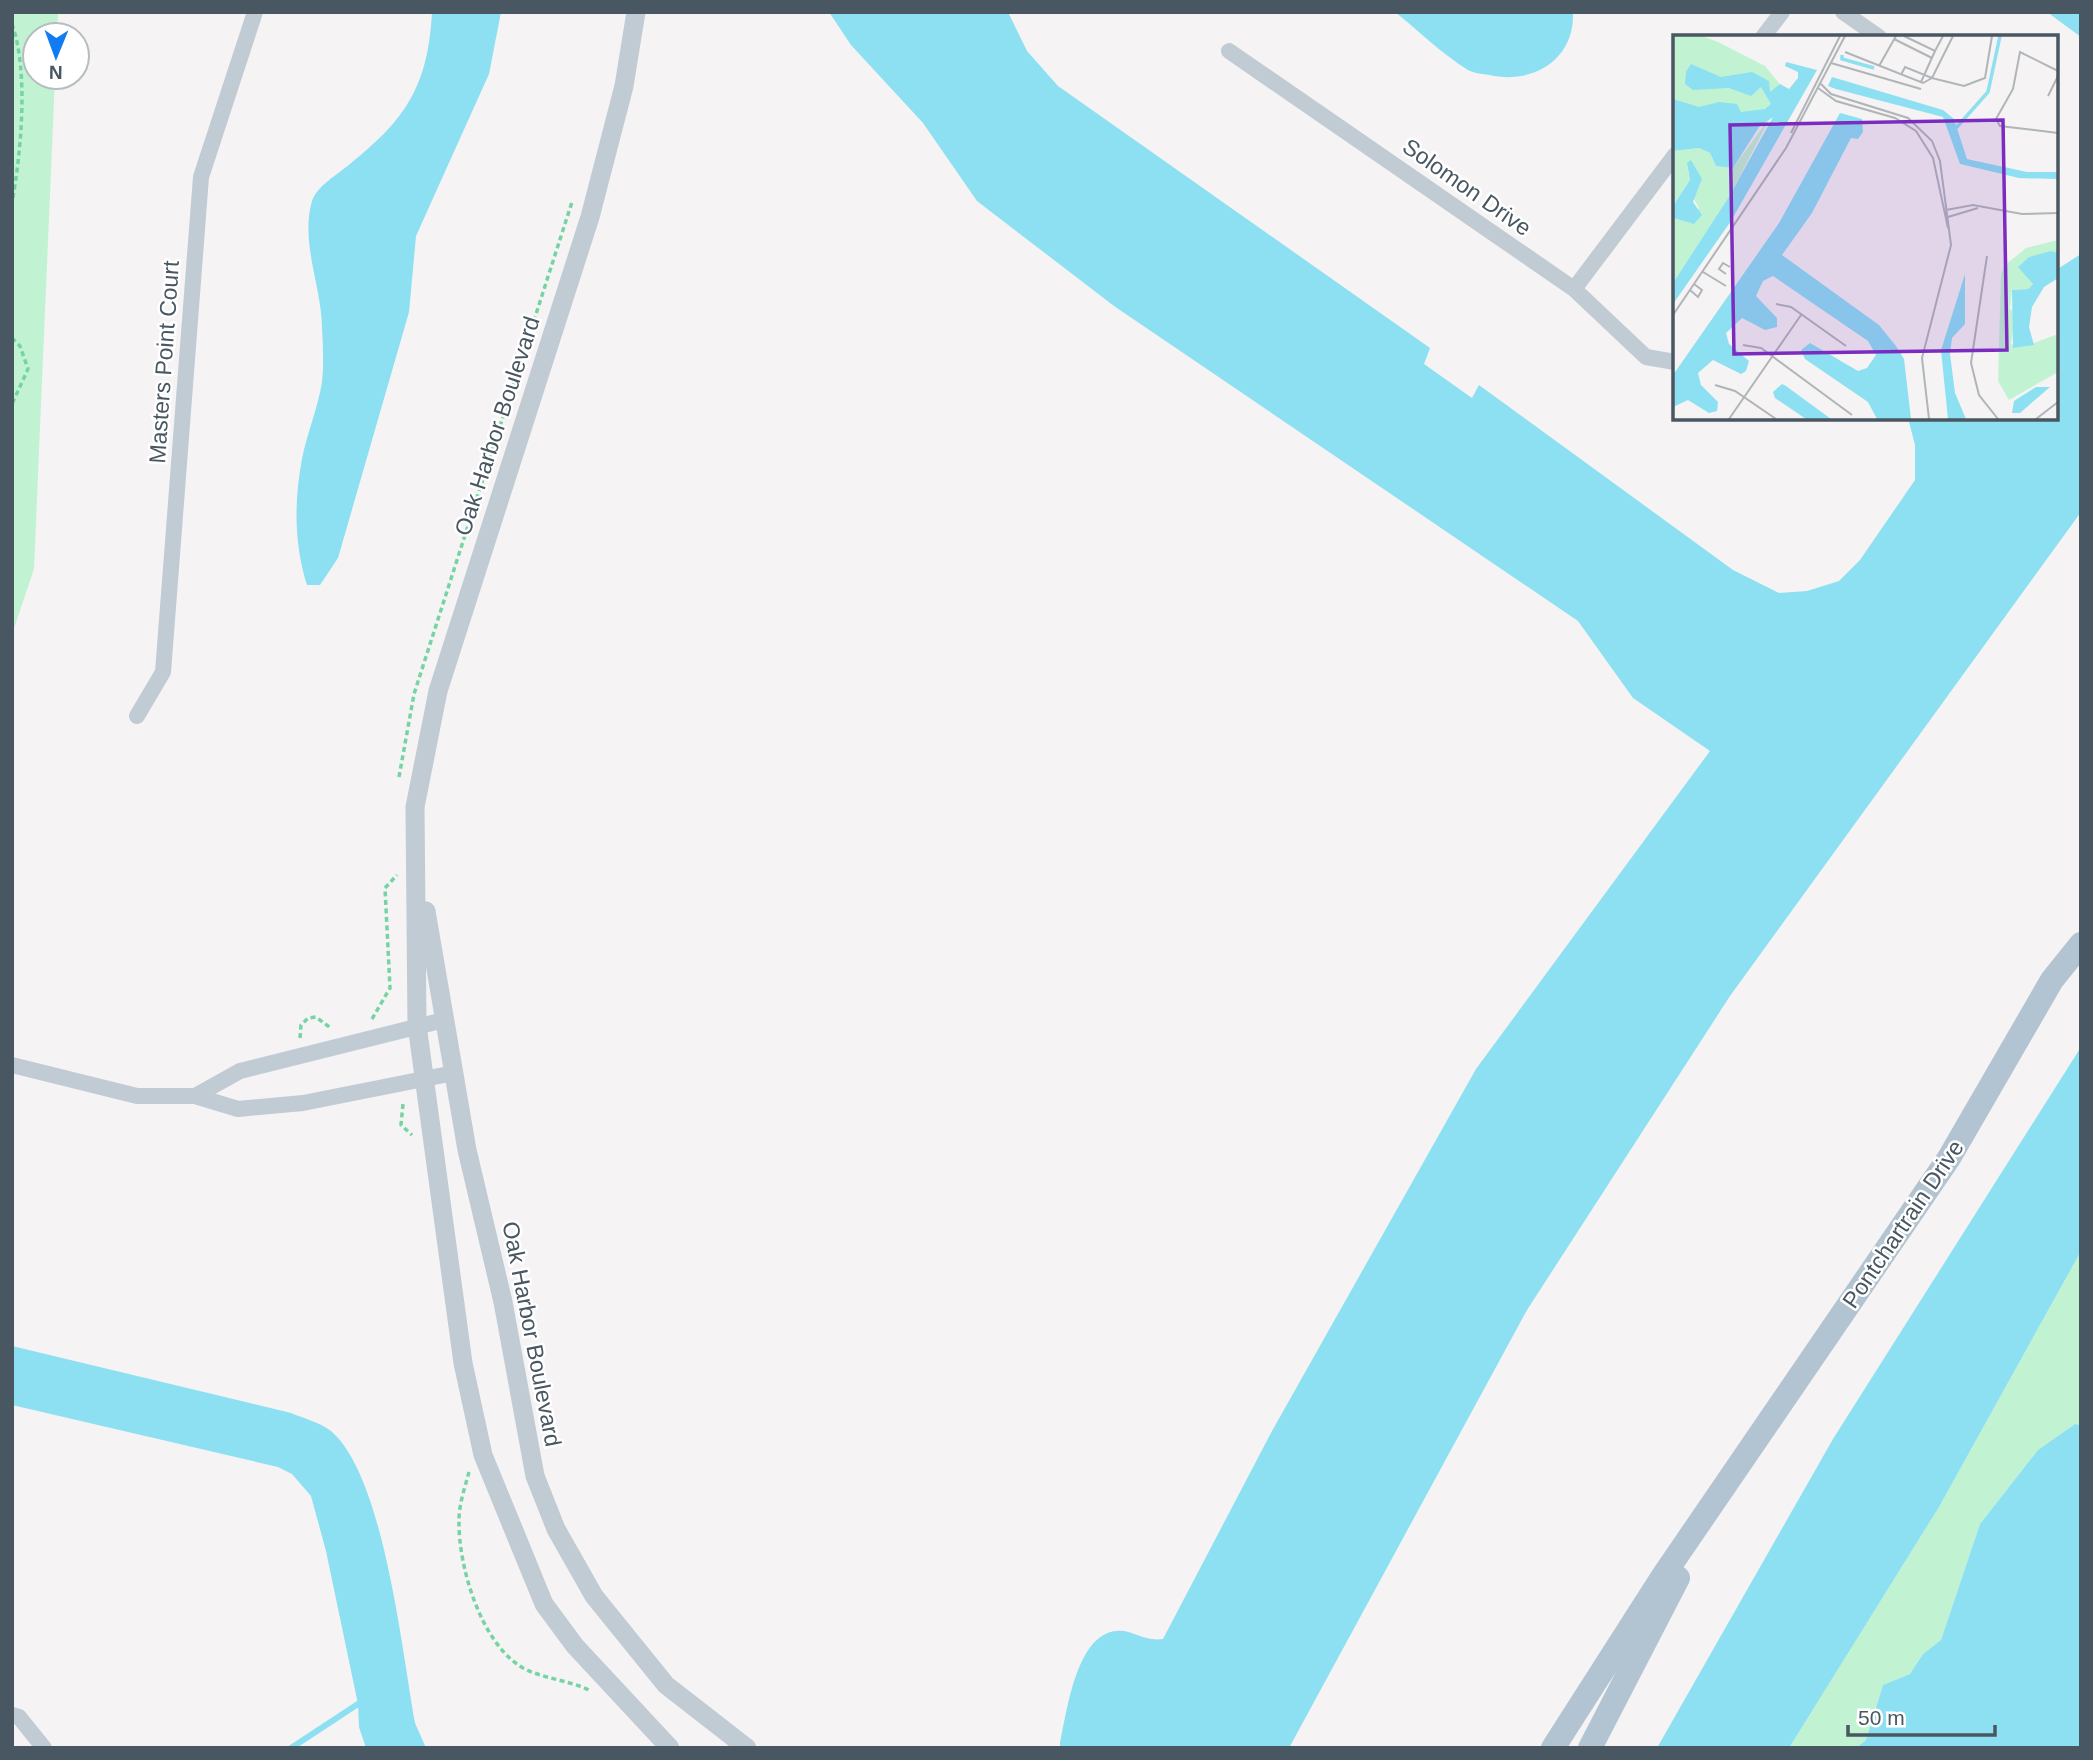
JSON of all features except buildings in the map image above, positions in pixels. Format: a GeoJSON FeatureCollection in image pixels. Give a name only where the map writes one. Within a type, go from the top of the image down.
{"type":"FeatureCollection","features":[{"type":"Feature","properties":{"kind":"main road","name":"Pontchartrain Drive"},"geometry":{"type":"LineString","coordinates":[[1553,1748],[1663,1576],[1718,1500],[1949,1158],[2052,980],[2081,944]]}},
{"type":"Feature","properties":{"kind":"main road","name":"Pontchartrain Drive"},"geometry":{"type":"LineString","coordinates":[[1590,1748],[1718,1500]]}},
{"type":"Feature","properties":{"kind":"street","name":"Masters Point Court"},"geometry":{"type":"LineString","coordinates":[[136,716],[163,672],[201,177],[255,12]]}},
{"type":"Feature","properties":{"kind":"street","name":"Oak Harbor Boulevard"},"geometry":{"type":"LineString","coordinates":[[636,12],[624,86],[590,217],[438,691],[415,807],[417,1025],[427,1079],[463,1363],[483,1455],[544,1604],[575,1646],[670,1748]]}},
{"type":"Feature","properties":{"kind":"street"},"geometry":{"type":"LineString","coordinates":[[1765,35],[1782,12]]}},
{"type":"Feature","properties":{"kind":"street"},"geometry":{"type":"LineString","coordinates":[[1843,12],[1876,35]]}},
{"type":"Feature","properties":{"kind":"street","name":"Solomon Drive"},"geometry":{"type":"LineString","coordinates":[[1230,51],[1574,289],[1646,357],[1673,362]]}},
{"type":"Feature","properties":{"kind":"street"},"geometry":{"type":"LineString","coordinates":[[1574,289],[1673,158]]}},
{"type":"Feature","properties":{"kind":"street","name":"Oak Harbor Boulevard"},"geometry":{"type":"LineString","coordinates":[[416,856],[467,1150],[503,1303],[535,1476],[556,1529],[594,1596],[666,1685],[747,1748]]}},
{"type":"Feature","properties":{"kind":"street"},"geometry":{"type":"LineString","coordinates":[[195,1096],[240,1071],[444,1020]]}},
{"type":"Feature","properties":{"kind":"street"},"geometry":{"type":"LineString","coordinates":[[12,1065],[137,1096],[195,1096],[238,1109],[303,1103],[454,1073]]}},
{"type":"Feature","properties":{"kind":"street"},"geometry":{"type":"LineString","coordinates":[[12,1715],[19,1717],[44,1748]]}},
{"type":"Feature","properties":{"kind":"path"},"geometry":{"type":"LineString","coordinates":[[12,24],[19,42],[21,153],[12,203]]}},
{"type":"Feature","properties":{"kind":"path"},"geometry":{"type":"LineString","coordinates":[[12,338],[20,346],[28,369],[12,404]]}},
{"type":"Feature","properties":{"kind":"green space"},"geometry":{"type":"Polygon","coordinates":[[[12,12],[58,12],[58,21],[21,21],[21,91],[54,91],[34,569],[12,634],[12,12]]]}},
{"type":"Feature","properties":{"kind":"green space"},"geometry":{"type":"Polygon","coordinates":[[[2081,1251],[2081,1425],[2075,1424],[2038,1450],[1980,1524],[1941,1640],[1923,1654],[1910,1674],[1883,1685],[1866,1740],[1856,1748],[1789,1748],[1939,1507],[2081,1251]]]}},
{"type":"Feature","properties":{"kind":"water"},"geometry":{"type":"Polygon","coordinates":[[[432,12],[501,12],[489,74],[416,236],[409,312],[338,558],[320,585],[307,585],[298,538],[299,475],[320,392],[323,362],[321,313],[308,233],[312,201],[323,185],[369,148],[400,116],[419,81],[430,38],[432,12]]]}},
{"type":"Feature","properties":{"kind":"water"},"geometry":{"type":"Polygon","coordinates":[[[829,12],[1008,12],[1027,51],[1058,86],[1430,348],[1424,364],[1472,398],[1479,385],[1733,570],[1779,593],[1807,591],[1839,581],[1860,560],[1915,480],[1915,445],[1909,420],[2058,420],[2058,269],[2081,254],[2081,512],[1730,996],[1527,1310],[1289,1748],[1060,1748],[1060,1743],[1070,1695],[1091,1646],[1102,1636],[1116,1631],[1149,1639],[1163,1639],[1272,1431],[1476,1069],[1710,751],[1633,698],[1578,621],[1114,306],[977,201],[923,123],[851,45],[829,12]]]}},
{"type":"Feature","properties":{"kind":"water"},"geometry":{"type":"Polygon","coordinates":[[[1395,12],[1573,12],[1572,28],[1560,54],[1538,71],[1510,77],[1468,70],[1395,12]]]}},
{"type":"Feature","properties":{"kind":"water"},"geometry":{"type":"Polygon","coordinates":[[[2047,12],[2081,12],[2081,37],[2047,12]]]}},
{"type":"Feature","properties":{"kind":"water"},"geometry":{"type":"Polygon","coordinates":[[[2081,1047],[2081,1251],[1939,1507],[1789,1748],[1657,1748],[1833,1439],[2081,1047]]]}},
{"type":"Feature","properties":{"kind":"water"},"geometry":{"type":"Polygon","coordinates":[[[12,1346],[291,1413],[331,1431],[349,1454],[365,1486],[377,1524],[397,1611],[415,1723],[426,1748],[366,1748],[359,1727],[358,1704],[326,1551],[311,1496],[292,1474],[278,1467],[12,1405],[12,1346]]]}},
{"type":"Feature","properties":{"kind":"water"},"geometry":{"type":"Polygon","coordinates":[[[2075,1424],[2081,1425],[2081,1748],[1856,1748],[1866,1740],[1883,1685],[1910,1674],[1923,1654],[1941,1640],[1980,1524],[2038,1450],[2075,1424]]]}},
{"type":"Feature","properties":{"kind":"waterway"},"geometry":{"type":"LineString","coordinates":[[291,1748],[358,1704]]}}]}
